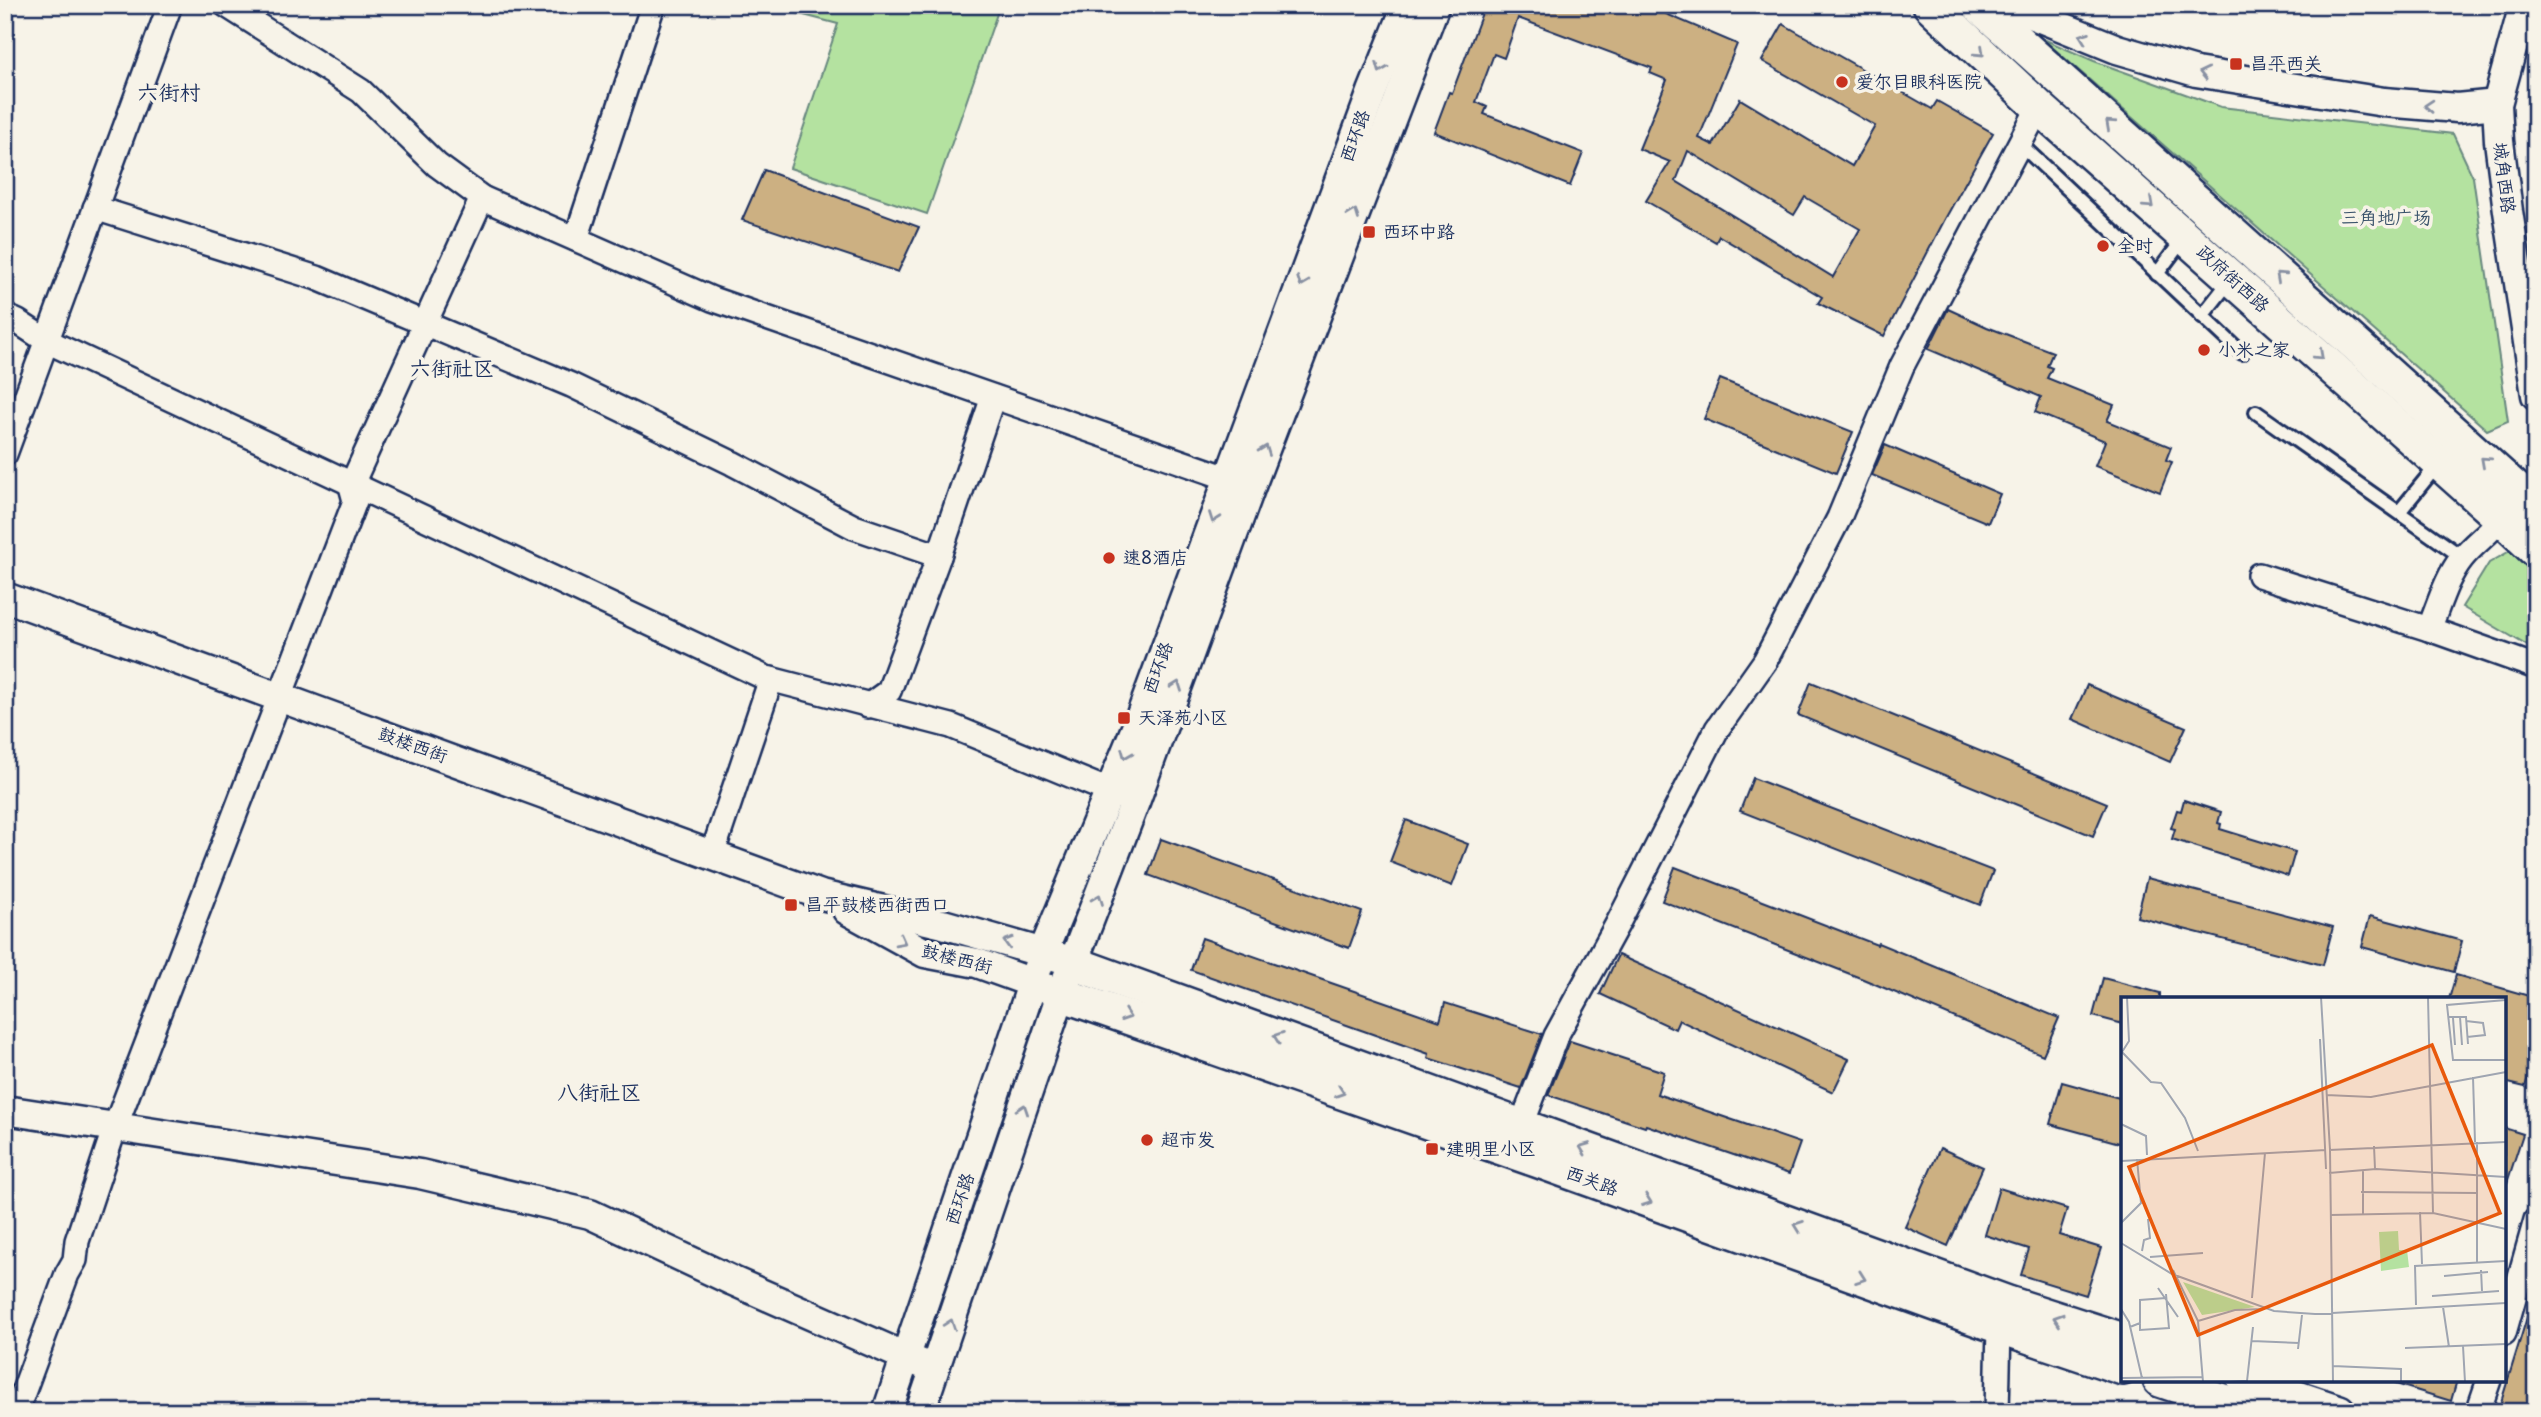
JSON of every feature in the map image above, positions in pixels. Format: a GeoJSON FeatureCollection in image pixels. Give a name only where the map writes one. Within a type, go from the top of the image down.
{"type":"FeatureCollection","features":[{"type":"Feature","properties":{"kind":"main road","name":"政府街西路"},"geometry":{"type":"LineString","coordinates":[[1930,5],[2039,107],[2501,518],[2533,541]]}},
{"type":"Feature","properties":{"kind":"main road","name":"政府街西路"},"geometry":{"type":"LineString","coordinates":[[1978,5],[2536,507]]}},
{"type":"Feature","properties":{"kind":"main road","name":"西关路"},"geometry":{"type":"LineString","coordinates":[[1058,958],[1522,1124],[2008,1303],[2121,1339]]}},
{"type":"Feature","properties":{"kind":"main road","name":"西关路"},"geometry":{"type":"LineString","coordinates":[[1048,988],[1999,1327],[2121,1367]]}},
{"type":"Feature","properties":{"kind":"main road"},"geometry":{"type":"LineString","coordinates":[[2167,1382],[2256,1412]]}},
{"type":"Feature","properties":{"kind":"main road"},"geometry":{"type":"LineString","coordinates":[[2250,1382],[2339,1412]]}},
{"type":"Feature","properties":{"kind":"street"},"geometry":{"type":"LineString","coordinates":[[5,454],[170,5]]}},
{"type":"Feature","properties":{"kind":"street"},"geometry":{"type":"LineString","coordinates":[[226,5],[361,91],[437,165],[482,198],[712,299],[1240,482]]}},
{"type":"Feature","properties":{"kind":"street"},"geometry":{"type":"LineString","coordinates":[[576,239],[653,5]]}},
{"type":"Feature","properties":{"kind":"street","name":"西环路"},"geometry":{"type":"LineString","coordinates":[[920,1412],[1058,958],[1123,796],[1240,482],[1372,92],[1407,5]]}},
{"type":"Feature","properties":{"kind":"street","name":"西环路"},"geometry":{"type":"LineString","coordinates":[[1240,482],[1435,5]]}},
{"type":"Feature","properties":{"kind":"street"},"geometry":{"type":"LineString","coordinates":[[2008,5],[2117,49],[2196,72],[2384,102],[2457,108],[2497,104]]}},
{"type":"Feature","properties":{"kind":"street","name":"城角西路"},"geometry":{"type":"LineString","coordinates":[[2524,5],[2497,104],[2499,142],[2534,378]]}},
{"type":"Feature","properties":{"kind":"street"},"geometry":{"type":"LineString","coordinates":[[1522,1124],[1556,1036],[1618,923],[1717,729],[1766,661],[1839,517],[1902,366],[2039,107]]}},
{"type":"Feature","properties":{"kind":"street"},"geometry":{"type":"LineString","coordinates":[[16,1412],[67,1274],[75,1260],[77,1241],[116,1127],[355,501],[351,486],[482,198]]}},
{"type":"Feature","properties":{"kind":"street"},"geometry":{"type":"LineString","coordinates":[[96,208],[317,278],[571,385],[732,463],[854,527],[939,556]]}},
{"type":"Feature","properties":{"kind":"street"},"geometry":{"type":"LineString","coordinates":[[5,316],[47,341],[351,486],[771,680],[951,726],[1123,796]]}},
{"type":"Feature","properties":{"kind":"street"},"geometry":{"type":"LineString","coordinates":[[868,706],[889,691],[939,556],[993,397]]}},
{"type":"Feature","properties":{"kind":"street"},"geometry":{"type":"LineString","coordinates":[[2429,629],[2448,582],[2462,558],[2501,518]]}},
{"type":"Feature","properties":{"kind":"street"},"geometry":{"type":"LineString","coordinates":[[2259,575],[2429,629],[2536,667]]}},
{"type":"Feature","properties":{"kind":"street","name":"鼓楼西街"},"geometry":{"type":"LineString","coordinates":[[5,597],[821,895],[943,924],[1058,958]]}},
{"type":"Feature","properties":{"kind":"street"},"geometry":{"type":"LineString","coordinates":[[712,855],[771,680]]}},
{"type":"Feature","properties":{"kind":"street","name":"鼓楼西街"},"geometry":{"type":"LineString","coordinates":[[821,895],[925,953],[977,963],[1048,988]]}},
{"type":"Feature","properties":{"kind":"street","name":"西环路"},"geometry":{"type":"LineString","coordinates":[[887,1412],[1048,988]]}},
{"type":"Feature","properties":{"kind":"street"},"geometry":{"type":"LineString","coordinates":[[5,1110],[420,1174],[590,1214],[733,1281],[934,1369]]}},
{"type":"Feature","properties":{"kind":"street"},"geometry":{"type":"LineString","coordinates":[[2506,1326],[2536,1220]]}},
{"type":"Feature","properties":{"kind":"street"},"geometry":{"type":"LineString","coordinates":[[1997,1412],[1999,1327]]}},
{"type":"Feature","properties":{"kind":"street"},"geometry":{"type":"LineString","coordinates":[[2478,1412],[2488,1382]]}},
{"type":"Feature","properties":{"kind":"lane"},"geometry":{"type":"LineString","coordinates":[[2019,143],[2242,353]]}},
{"type":"Feature","properties":{"kind":"lane"},"geometry":{"type":"LineString","coordinates":[[2157,274],[2185,237]]}},
{"type":"Feature","properties":{"kind":"lane"},"geometry":{"type":"LineString","coordinates":[[2202,316],[2232,278]]}},
{"type":"Feature","properties":{"kind":"lane"},"geometry":{"type":"LineString","coordinates":[[2256,412],[2462,558]]}},
{"type":"Feature","properties":{"kind":"lane"},"geometry":{"type":"LineString","coordinates":[[2399,512],[2440,463]]}},
{"type":"Feature","properties":{"kind":"green space"},"geometry":{"type":"Polygon","coordinates":[[[1000,5],[927,214],[790,168],[838,24],[773,7],[1000,5]]]}},
{"type":"Feature","properties":{"kind":"green space","name":"三角地广场"},"geometry":{"type":"Polygon","coordinates":[[[2043,39],[2094,61],[2221,107],[2453,134],[2473,177],[2508,421],[2487,430],[2043,39]]]}},
{"type":"Feature","properties":{"kind":"green space"},"geometry":{"type":"Polygon","coordinates":[[[2510,551],[2536,576],[2536,651],[2462,607],[2489,563],[2510,551]]]}},
{"type":"Feature","properties":{"kind":"building"},"geometry":{"type":"Polygon","coordinates":[[[1485,5],[1669,5],[1666,14],[1737,44],[1699,138],[1713,145],[1740,99],[1852,166],[1875,126],[1762,61],[1783,24],[1932,109],[1937,101],[1993,133],[1884,336],[1818,303],[1822,297],[1719,236],[1716,242],[1646,201],[1670,162],[1639,149],[1667,80],[1650,73],[1652,68],[1518,18],[1504,58],[1494,54],[1476,102],[1487,107],[1484,114],[1583,153],[1570,186],[1434,132],[1449,92],[1452,93],[1485,5]],[[1688,151],[1676,181],[1833,277],[1860,229],[1805,197],[1794,215],[1688,151]]]}},
{"type":"Feature","properties":{"kind":"building"},"geometry":{"type":"Polygon","coordinates":[[[764,170],[919,227],[898,272],[742,220],[764,170]]]}},
{"type":"Feature","properties":{"kind":"building"},"geometry":{"type":"Polygon","coordinates":[[[1948,309],[2053,352],[2047,366],[2052,368],[2047,378],[2114,405],[2107,421],[2171,447],[2166,460],[2172,462],[2160,492],[2095,466],[2105,441],[2035,412],[2041,397],[1928,349],[1948,309]]]}},
{"type":"Feature","properties":{"kind":"building"},"geometry":{"type":"Polygon","coordinates":[[[1720,379],[1853,432],[1836,473],[1704,419],[1720,379]]]}},
{"type":"Feature","properties":{"kind":"building"},"geometry":{"type":"Polygon","coordinates":[[[1885,445],[2000,494],[1988,523],[1872,475],[1885,445]]]}},
{"type":"Feature","properties":{"kind":"building"},"geometry":{"type":"Polygon","coordinates":[[[1811,682],[2107,803],[2093,836],[1798,715],[1811,682]]]}},
{"type":"Feature","properties":{"kind":"building"},"geometry":{"type":"Polygon","coordinates":[[[2087,685],[2186,727],[2170,762],[2072,719],[2087,685]]]}},
{"type":"Feature","properties":{"kind":"building"},"geometry":{"type":"Polygon","coordinates":[[[1753,778],[1993,871],[1980,905],[1740,811],[1753,778]]]}},
{"type":"Feature","properties":{"kind":"building"},"geometry":{"type":"Polygon","coordinates":[[[2184,800],[2221,812],[2218,823],[2221,824],[2220,829],[2295,852],[2288,876],[2172,839],[2175,829],[2171,828],[2177,810],[2181,811],[2184,800]]]}},
{"type":"Feature","properties":{"kind":"building"},"geometry":{"type":"Polygon","coordinates":[[[1406,820],[1468,844],[1452,886],[1390,862],[1406,820]]]}},
{"type":"Feature","properties":{"kind":"building"},"geometry":{"type":"Polygon","coordinates":[[[1161,839],[1362,912],[1349,948],[1148,875],[1161,839]]]}},
{"type":"Feature","properties":{"kind":"building"},"geometry":{"type":"Polygon","coordinates":[[[1675,867],[1877,945],[1878,943],[2059,1018],[2043,1055],[1863,979],[1662,901],[1675,867]]]}},
{"type":"Feature","properties":{"kind":"building"},"geometry":{"type":"Polygon","coordinates":[[[2147,878],[2333,927],[2323,965],[2137,917],[2147,878]]]}},
{"type":"Feature","properties":{"kind":"building"},"geometry":{"type":"Polygon","coordinates":[[[2370,916],[2462,941],[2454,972],[2362,947],[2370,916]]]}},
{"type":"Feature","properties":{"kind":"building"},"geometry":{"type":"Polygon","coordinates":[[[1202,938],[1440,1021],[1445,1003],[1542,1034],[1521,1088],[1428,1058],[1429,1054],[1191,970],[1202,938]]]}},
{"type":"Feature","properties":{"kind":"building"},"geometry":{"type":"Polygon","coordinates":[[[1618,955],[1849,1059],[1833,1092],[1679,1020],[1675,1029],[1600,994],[1618,955]]]}},
{"type":"Feature","properties":{"kind":"building"},"geometry":{"type":"Polygon","coordinates":[[[2456,975],[2536,998],[2536,1050],[2525,1087],[2506,1082],[2506,997],[2450,997],[2456,975]]]}},
{"type":"Feature","properties":{"kind":"building"},"geometry":{"type":"Polygon","coordinates":[[[2103,978],[2160,993],[2160,997],[2121,997],[2121,1023],[2093,1016],[2103,978]]]}},
{"type":"Feature","properties":{"kind":"building"},"geometry":{"type":"Polygon","coordinates":[[[1570,1041],[1664,1072],[1657,1094],[1800,1143],[1789,1174],[1548,1095],[1570,1041]]]}},
{"type":"Feature","properties":{"kind":"building"},"geometry":{"type":"Polygon","coordinates":[[[2062,1082],[2121,1098],[2121,1143],[2050,1124],[2062,1082]]]}},
{"type":"Feature","properties":{"kind":"building"},"geometry":{"type":"Polygon","coordinates":[[[2506,1129],[2523,1134],[2506,1183],[2506,1129]]]}},
{"type":"Feature","properties":{"kind":"building"},"geometry":{"type":"Polygon","coordinates":[[[1940,1148],[1983,1167],[1948,1246],[1905,1227],[1940,1148]]]}},
{"type":"Feature","properties":{"kind":"building"},"geometry":{"type":"Polygon","coordinates":[[[1999,1188],[2067,1209],[2059,1235],[2101,1248],[2086,1295],[2021,1275],[2029,1249],[1985,1235],[1999,1188]]]}},
{"type":"Feature","properties":{"kind":"building"},"geometry":{"type":"Polygon","coordinates":[[[2532,1301],[2536,1301],[2536,1412],[2498,1412],[2532,1301]]]}},
{"type":"Feature","properties":{"kind":"building"},"geometry":{"type":"Polygon","coordinates":[[[2396,1382],[2456,1382],[2451,1401],[2396,1382]]]}},
{"type":"Feature","properties":{"kind":"place","name":"昌平西关"},"geometry":{"type":"Point","coordinates":[2236,64]}},
{"type":"Feature","properties":{"kind":"place","name":"爱尔目眼科医院"},"geometry":{"type":"Point","coordinates":[1842,82]}},
{"type":"Feature","properties":{"kind":"place","name":"西环中路"},"geometry":{"type":"Point","coordinates":[1369,232]}},
{"type":"Feature","properties":{"kind":"place","name":"全时"},"geometry":{"type":"Point","coordinates":[2103,246]}},
{"type":"Feature","properties":{"kind":"place","name":"小米之家"},"geometry":{"type":"Point","coordinates":[2204,350]}},
{"type":"Feature","properties":{"kind":"place","name":"速8酒店"},"geometry":{"type":"Point","coordinates":[1109,558]}},
{"type":"Feature","properties":{"kind":"place","name":"天泽苑小区"},"geometry":{"type":"Point","coordinates":[1124,718]}},
{"type":"Feature","properties":{"kind":"place","name":"昌平鼓楼西街西口"},"geometry":{"type":"Point","coordinates":[791,905]}},
{"type":"Feature","properties":{"kind":"place","name":"超市发"},"geometry":{"type":"Point","coordinates":[1147,1140]}},
{"type":"Feature","properties":{"kind":"place","name":"建明里小区"},"geometry":{"type":"Point","coordinates":[1432,1149]}},
{"type":"Feature","properties":{"kind":"district","name":"六街村"},"geometry":{"type":"Point","coordinates":[169,93]}},
{"type":"Feature","properties":{"kind":"district","name":"六街社区"},"geometry":{"type":"Point","coordinates":[452,369]}},
{"type":"Feature","properties":{"kind":"district","name":"八街社区"},"geometry":{"type":"Point","coordinates":[599,1093]}}]}
